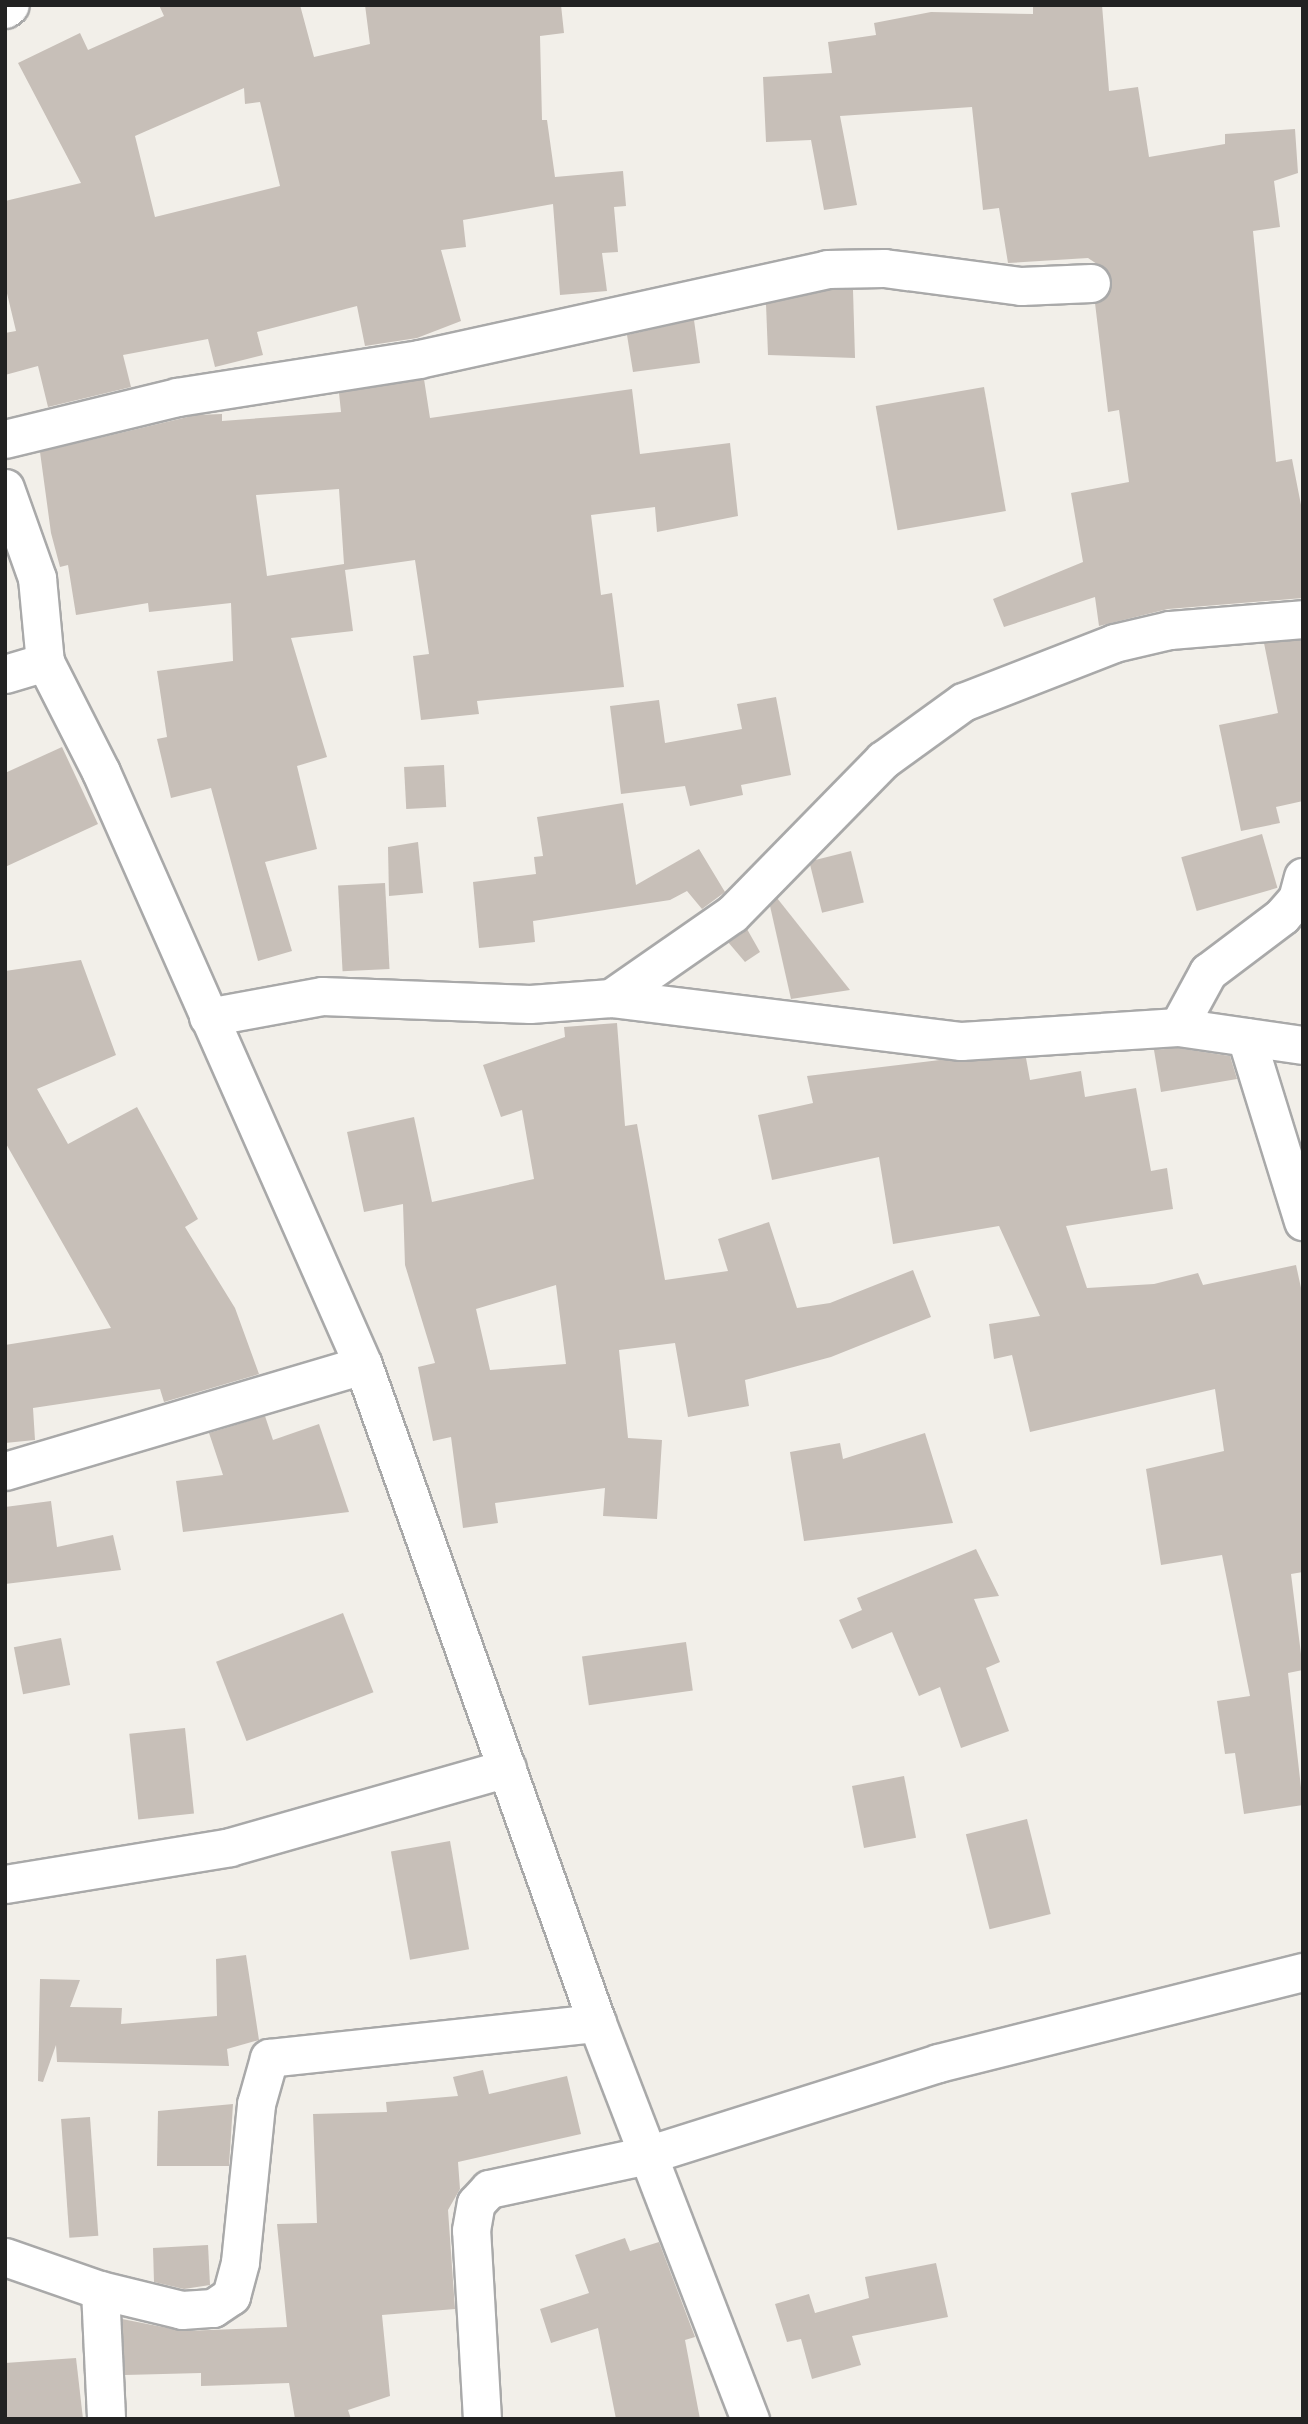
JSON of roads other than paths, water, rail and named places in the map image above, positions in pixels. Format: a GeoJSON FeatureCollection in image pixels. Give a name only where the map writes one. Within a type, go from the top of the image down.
{"type":"FeatureCollection","features":[{"type":"Feature","properties":{"kind":"street"},"geometry":{"type":"LineString","coordinates":[[5,9],[10,5]]}},
{"type":"Feature","properties":{"kind":"street"},"geometry":{"type":"LineString","coordinates":[[5,439],[177,397],[419,359],[827,269],[884,268],[1021,286],[1091,283]]}},
{"type":"Feature","properties":{"kind":"street"},"geometry":{"type":"LineString","coordinates":[[5,488],[37,578],[45,662],[102,772],[363,1365],[597,2023],[750,2419]]}},
{"type":"Feature","properties":{"kind":"street"},"geometry":{"type":"LineString","coordinates":[[611,998],[732,914],[884,760],[963,702],[1114,643],[1170,630],[1303,619]]}},
{"type":"Feature","properties":{"kind":"street"},"geometry":{"type":"LineString","coordinates":[[5,674],[45,662]]}},
{"type":"Feature","properties":{"kind":"street"},"geometry":{"type":"LineString","coordinates":[[1178,1027],[1208,972],[1282,916],[1297,900],[1303,877]]}},
{"type":"Feature","properties":{"kind":"street"},"geometry":{"type":"LineString","coordinates":[[208,1017],[322,996],[530,1004],[611,998],[961,1041],[1178,1027],[1303,1045]]}},
{"type":"Feature","properties":{"kind":"street"},"geometry":{"type":"LineString","coordinates":[[1246,1037],[1303,1221]]}},
{"type":"Feature","properties":{"kind":"street"},"geometry":{"type":"LineString","coordinates":[[5,1471],[363,1365]]}},
{"type":"Feature","properties":{"kind":"street"},"geometry":{"type":"LineString","coordinates":[[5,1884],[230,1847],[507,1768]]}},
{"type":"Feature","properties":{"kind":"street"},"geometry":{"type":"LineString","coordinates":[[482,2419],[471,2230],[476,2203],[489,2189],[647,2155],[938,2063],[1303,1972]]}},
{"type":"Feature","properties":{"kind":"street"},"geometry":{"type":"LineString","coordinates":[[5,2258],[100,2290],[182,2310],[213,2308],[231,2297],[262,2068],[269,2058],[597,2023]]}},
{"type":"Feature","properties":{"kind":"street"},"geometry":{"type":"LineString","coordinates":[[100,2290],[106,2419]]}}]}
